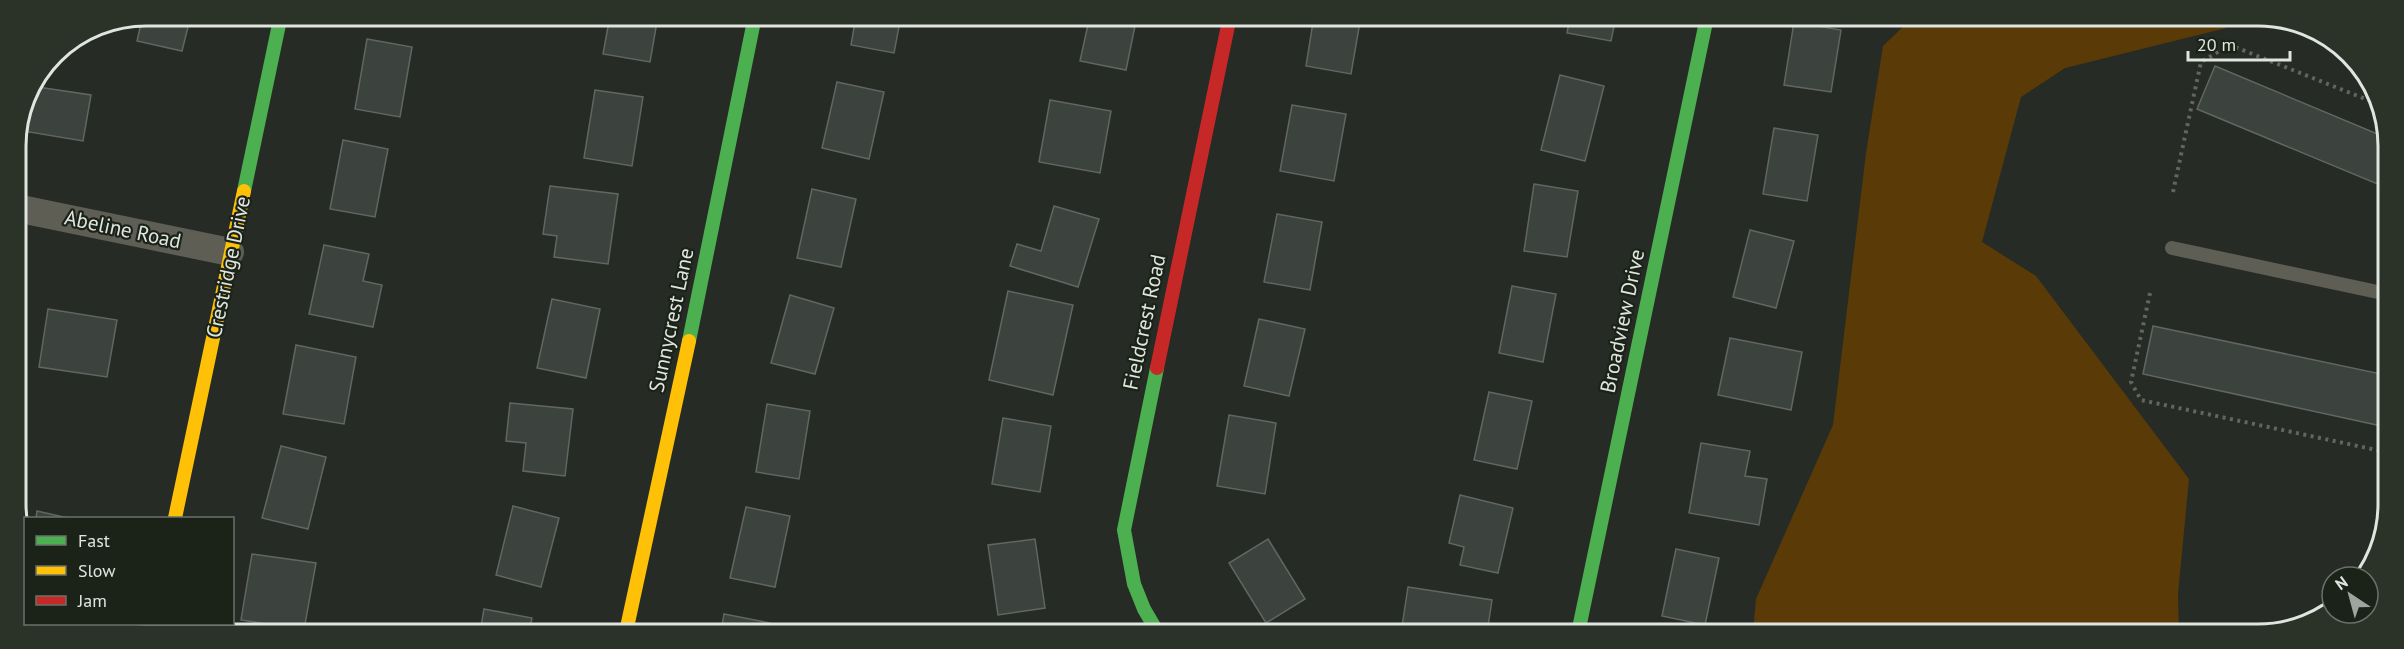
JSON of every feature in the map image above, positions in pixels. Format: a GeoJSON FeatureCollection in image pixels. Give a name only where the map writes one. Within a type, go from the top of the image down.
{"type":"FeatureCollection","features":[{"type":"Feature","properties":{"kind":"street","name":"Crestridge Drive"},"geometry":{"type":"LineString","coordinates":[[175,517],[279,26]]}},
{"type":"Feature","properties":{"kind":"street","name":"Sunnycrest Lane"},"geometry":{"type":"LineString","coordinates":[[628,624],[753,26]]}},
{"type":"Feature","properties":{"kind":"street","name":"Fieldcrest Road"},"geometry":{"type":"LineString","coordinates":[[1153,624],[1139,600],[1129,570],[1124,530],[1228,26]]}},
{"type":"Feature","properties":{"kind":"street","name":"Broadview Drive"},"geometry":{"type":"LineString","coordinates":[[1580,623],[1705,26]]}},
{"type":"Feature","properties":{"kind":"street","name":"Abeline Road"},"geometry":{"type":"LineString","coordinates":[[26,210],[230,252]]}},
{"type":"Feature","properties":{"kind":"lane"},"geometry":{"type":"LineString","coordinates":[[2172,248],[2378,292]]}},
{"type":"Feature","properties":{"kind":"path"},"geometry":{"type":"LineString","coordinates":[[2173,192],[2201,62],[2229,45],[2370,101]]}},
{"type":"Feature","properties":{"kind":"path"},"geometry":{"type":"LineString","coordinates":[[2150,293],[2131,382],[2141,400],[2378,450]]}},
{"type":"Feature","properties":{"kind":"shaded area"},"geometry":{"type":"Polygon","coordinates":[[[1904,26],[2228,26],[2065,68],[2021,97],[1982,242],[2036,276],[2189,479],[2178,594],[2179,623],[1754,623],[1756,599],[1833,425],[1866,153],[1883,46],[1904,26]]]}},
{"type":"Feature","properties":{"kind":"building"},"geometry":{"type":"Polygon","coordinates":[[[140,26],[188,26],[182,51],[137,41],[140,26]]]}},
{"type":"Feature","properties":{"kind":"building"},"geometry":{"type":"Polygon","coordinates":[[[608,26],[656,26],[650,62],[603,54],[608,26]]]}},
{"type":"Feature","properties":{"kind":"building"},"geometry":{"type":"Polygon","coordinates":[[[854,26],[899,26],[894,53],[851,45],[854,26]]]}},
{"type":"Feature","properties":{"kind":"building"},"geometry":{"type":"Polygon","coordinates":[[[1088,26],[1135,26],[1126,70],[1080,61],[1088,26]]]}},
{"type":"Feature","properties":{"kind":"building"},"geometry":{"type":"Polygon","coordinates":[[[1312,26],[1359,26],[1351,74],[1306,66],[1312,26]]]}},
{"type":"Feature","properties":{"kind":"building"},"geometry":{"type":"Polygon","coordinates":[[[1568,26],[1614,26],[1611,41],[1567,33],[1568,26]]]}},
{"type":"Feature","properties":{"kind":"building"},"geometry":{"type":"Polygon","coordinates":[[[1793,26],[1818,26],[1841,30],[1831,92],[1784,85],[1793,26]]]}},
{"type":"Feature","properties":{"kind":"building"},"geometry":{"type":"Polygon","coordinates":[[[367,39],[412,47],[400,117],[355,109],[367,39]]]}},
{"type":"Feature","properties":{"kind":"building"},"geometry":{"type":"Polygon","coordinates":[[[2215,66],[2377,134],[2378,184],[2197,109],[2215,66]]]}},
{"type":"Feature","properties":{"kind":"building"},"geometry":{"type":"Polygon","coordinates":[[[1560,75],[1604,86],[1585,161],[1541,150],[1560,75]]]}},
{"type":"Feature","properties":{"kind":"building"},"geometry":{"type":"Polygon","coordinates":[[[837,82],[884,92],[869,159],[822,148],[837,82]]]}},
{"type":"Feature","properties":{"kind":"building"},"geometry":{"type":"Polygon","coordinates":[[[41,87],[91,95],[83,141],[27,132],[30,114],[41,87]]]}},
{"type":"Feature","properties":{"kind":"building"},"geometry":{"type":"Polygon","coordinates":[[[595,90],[643,97],[632,166],[584,158],[595,90]]]}},
{"type":"Feature","properties":{"kind":"building"},"geometry":{"type":"Polygon","coordinates":[[[1050,100],[1111,111],[1100,173],[1039,162],[1050,100]]]}},
{"type":"Feature","properties":{"kind":"building"},"geometry":{"type":"Polygon","coordinates":[[[1292,105],[1346,114],[1334,181],[1280,171],[1292,105]]]}},
{"type":"Feature","properties":{"kind":"building"},"geometry":{"type":"Polygon","coordinates":[[[1774,128],[1818,135],[1807,201],[1763,194],[1774,128]]]}},
{"type":"Feature","properties":{"kind":"building"},"geometry":{"type":"Polygon","coordinates":[[[343,140],[388,149],[375,217],[330,209],[343,140]]]}},
{"type":"Feature","properties":{"kind":"building"},"geometry":{"type":"Polygon","coordinates":[[[1534,184],[1578,191],[1567,257],[1524,251],[1534,184]]]}},
{"type":"Feature","properties":{"kind":"building"},"geometry":{"type":"Polygon","coordinates":[[[550,186],[618,194],[608,264],[554,257],[557,236],[543,234],[550,186]]]}},
{"type":"Feature","properties":{"kind":"building"},"geometry":{"type":"Polygon","coordinates":[[[812,189],[856,199],[841,267],[797,258],[812,189]]]}},
{"type":"Feature","properties":{"kind":"building"},"geometry":{"type":"Polygon","coordinates":[[[1054,206],[1099,219],[1078,287],[1010,266],[1017,244],[1041,251],[1054,206]]]}},
{"type":"Feature","properties":{"kind":"building"},"geometry":{"type":"Polygon","coordinates":[[[1277,214],[1322,222],[1310,290],[1264,282],[1277,214]]]}},
{"type":"Feature","properties":{"kind":"building"},"geometry":{"type":"Polygon","coordinates":[[[1750,230],[1794,241],[1776,308],[1733,297],[1750,230]]]}},
{"type":"Feature","properties":{"kind":"building"},"geometry":{"type":"Polygon","coordinates":[[[324,245],[369,254],[363,281],[382,285],[373,327],[309,314],[324,245]]]}},
{"type":"Feature","properties":{"kind":"building"},"geometry":{"type":"Polygon","coordinates":[[[1512,286],[1556,294],[1543,362],[1499,353],[1512,286]]]}},
{"type":"Feature","properties":{"kind":"building"},"geometry":{"type":"Polygon","coordinates":[[[1008,291],[1073,305],[1053,395],[989,380],[1008,291]]]}},
{"type":"Feature","properties":{"kind":"building"},"geometry":{"type":"Polygon","coordinates":[[[790,295],[834,308],[815,374],[771,363],[790,295]]]}},
{"type":"Feature","properties":{"kind":"building"},"geometry":{"type":"Polygon","coordinates":[[[552,299],[600,309],[586,378],[537,368],[552,299]]]}},
{"type":"Feature","properties":{"kind":"building"},"geometry":{"type":"Polygon","coordinates":[[[48,309],[117,320],[107,377],[39,367],[48,309]]]}},
{"type":"Feature","properties":{"kind":"building"},"geometry":{"type":"Polygon","coordinates":[[[1259,319],[1305,329],[1289,396],[1244,386],[1259,319]]]}},
{"type":"Feature","properties":{"kind":"building"},"geometry":{"type":"Polygon","coordinates":[[[2153,326],[2378,373],[2378,425],[2143,374],[2153,326]]]}},
{"type":"Feature","properties":{"kind":"building"},"geometry":{"type":"Polygon","coordinates":[[[1730,338],[1802,352],[1791,410],[1718,395],[1730,338]]]}},
{"type":"Feature","properties":{"kind":"building"},"geometry":{"type":"Polygon","coordinates":[[[296,345],[356,357],[344,424],[283,414],[296,345]]]}},
{"type":"Feature","properties":{"kind":"building"},"geometry":{"type":"Polygon","coordinates":[[[1489,392],[1532,401],[1517,469],[1474,460],[1489,392]]]}},
{"type":"Feature","properties":{"kind":"building"},"geometry":{"type":"Polygon","coordinates":[[[510,403],[573,409],[565,476],[523,471],[526,443],[506,441],[510,403]]]}},
{"type":"Feature","properties":{"kind":"building"},"geometry":{"type":"Polygon","coordinates":[[[767,404],[810,411],[799,479],[756,472],[767,404]]]}},
{"type":"Feature","properties":{"kind":"building"},"geometry":{"type":"Polygon","coordinates":[[[1229,415],[1276,423],[1265,494],[1217,486],[1229,415]]]}},
{"type":"Feature","properties":{"kind":"building"},"geometry":{"type":"Polygon","coordinates":[[[1003,418],[1051,426],[1040,492],[992,484],[1003,418]]]}},
{"type":"Feature","properties":{"kind":"building"},"geometry":{"type":"Polygon","coordinates":[[[1701,443],[1750,451],[1745,476],[1767,479],[1759,525],[1689,513],[1701,443]]]}},
{"type":"Feature","properties":{"kind":"building"},"geometry":{"type":"Polygon","coordinates":[[[281,446],[326,457],[308,529],[262,518],[281,446]]]}},
{"type":"Feature","properties":{"kind":"building"},"geometry":{"type":"Polygon","coordinates":[[[1460,495],[1513,508],[1498,573],[1460,565],[1464,547],[1449,543],[1460,495]]]}},
{"type":"Feature","properties":{"kind":"building"},"geometry":{"type":"Polygon","coordinates":[[[513,506],[559,518],[541,587],[496,575],[513,506]]]}},
{"type":"Feature","properties":{"kind":"building"},"geometry":{"type":"Polygon","coordinates":[[[746,507],[790,516],[775,587],[730,578],[746,507]]]}},
{"type":"Feature","properties":{"kind":"building"},"geometry":{"type":"Polygon","coordinates":[[[37,511],[64,517],[36,517],[37,511]]]}},
{"type":"Feature","properties":{"kind":"building"},"geometry":{"type":"Polygon","coordinates":[[[1035,539],[1045,608],[998,615],[988,545],[1035,539]]]}},
{"type":"Feature","properties":{"kind":"building"},"geometry":{"type":"Polygon","coordinates":[[[1268,539],[1305,599],[1266,623],[1229,563],[1268,539]]]}},
{"type":"Feature","properties":{"kind":"building"},"geometry":{"type":"Polygon","coordinates":[[[1676,549],[1719,558],[1705,623],[1662,616],[1676,549]]]}},
{"type":"Feature","properties":{"kind":"building"},"geometry":{"type":"Polygon","coordinates":[[[252,554],[316,563],[305,624],[266,624],[241,620],[252,554]]]}},
{"type":"Feature","properties":{"kind":"building"},"geometry":{"type":"Polygon","coordinates":[[[1408,587],[1492,600],[1488,623],[1402,623],[1408,587]]]}},
{"type":"Feature","properties":{"kind":"building"},"geometry":{"type":"Polygon","coordinates":[[[484,609],[532,618],[531,624],[481,624],[484,609]]]}},
{"type":"Feature","properties":{"kind":"building"},"geometry":{"type":"Polygon","coordinates":[[[724,614],[770,623],[770,624],[722,624],[724,614]]]}},
{"type":"Feature","properties":{"kind":"traffic: fast"},"geometry":{"type":"LineString","coordinates":[[244,191],[279,26]]}},
{"type":"Feature","properties":{"kind":"traffic: fast"},"geometry":{"type":"LineString","coordinates":[[689,341],[753,26]]}},
{"type":"Feature","properties":{"kind":"traffic: fast"},"geometry":{"type":"LineString","coordinates":[[1580,623],[1705,26]]}},
{"type":"Feature","properties":{"kind":"traffic: fast"},"geometry":{"type":"LineString","coordinates":[[1152,624],[1134,584],[1124,530],[1157,368]]}},
{"type":"Feature","properties":{"kind":"traffic: slow"},"geometry":{"type":"LineString","coordinates":[[175,517],[244,191]]}},
{"type":"Feature","properties":{"kind":"traffic: slow"},"geometry":{"type":"LineString","coordinates":[[628,624],[689,341]]}},
{"type":"Feature","properties":{"kind":"traffic: jam"},"geometry":{"type":"LineString","coordinates":[[1157,368],[1228,26]]}}]}
